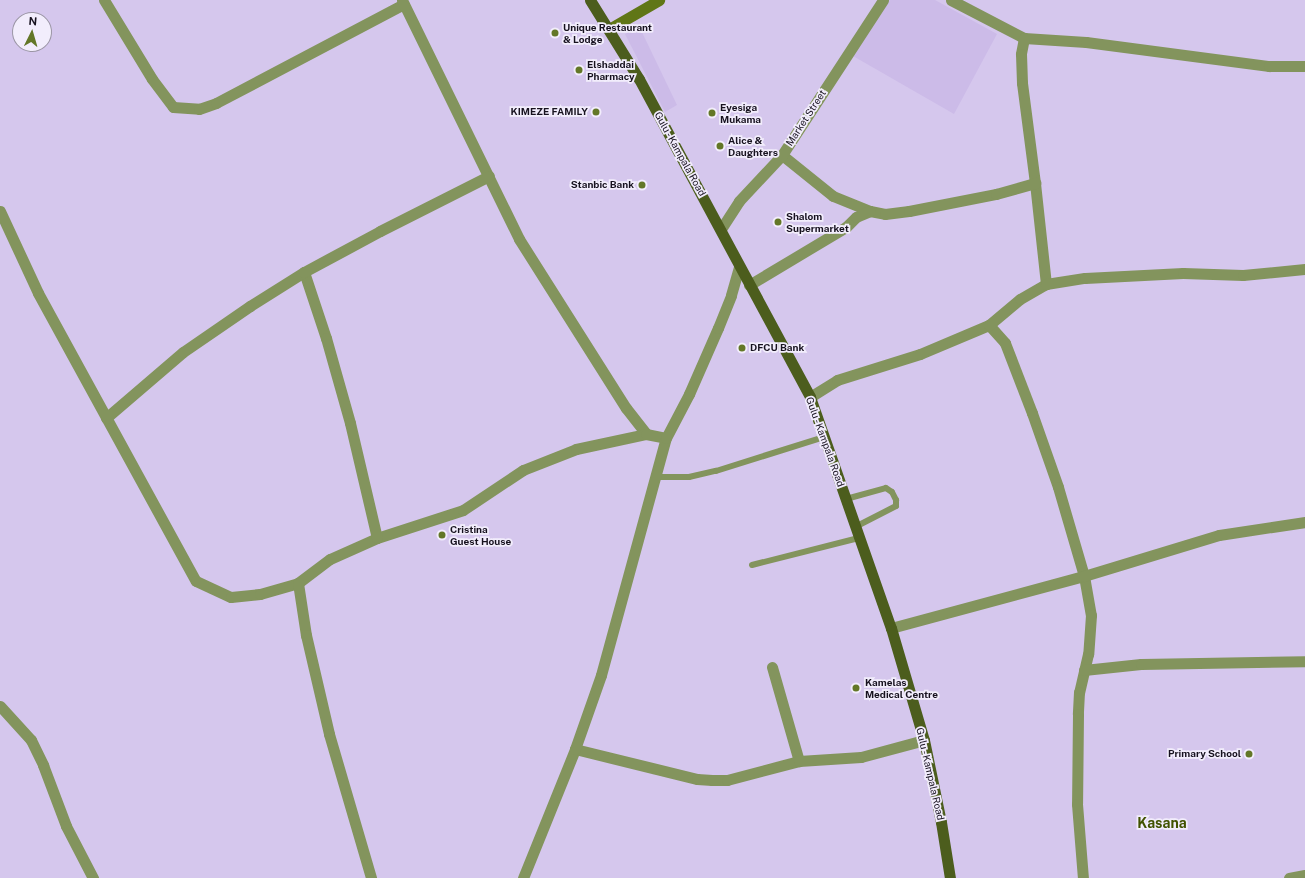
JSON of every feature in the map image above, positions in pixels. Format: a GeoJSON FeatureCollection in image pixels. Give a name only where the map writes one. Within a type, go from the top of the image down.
{"type":"FeatureCollection","features":[{"type":"Feature","properties":{"kind":"main road","name":"Gulu - Kampala Road"},"geometry":{"type":"LineString","coordinates":[[590,0],[639,79],[721,230],[739,268],[810,397],[891,628],[924,740],[941,822],[950,878]]}},
{"type":"Feature","properties":{"kind":"main road"},"geometry":{"type":"LineString","coordinates":[[609,29],[659,0]]}},
{"type":"Feature","properties":{"kind":"street"},"geometry":{"type":"LineString","coordinates":[[104,0],[152,79],[174,107],[199,109],[216,103],[403,2],[519,239],[626,408],[646,434]]}},
{"type":"Feature","properties":{"kind":"street","name":"Market Street"},"geometry":{"type":"LineString","coordinates":[[721,230],[739,201],[782,155],[883,0]]}},
{"type":"Feature","properties":{"kind":"street"},"geometry":{"type":"LineString","coordinates":[[951,0],[1024,38],[1094,43],[1269,66],[1305,66]]}},
{"type":"Feature","properties":{"kind":"street"},"geometry":{"type":"LineString","coordinates":[[1024,38],[1021,54],[1022,83],[1046,284]]}},
{"type":"Feature","properties":{"kind":"street"},"geometry":{"type":"LineString","coordinates":[[782,155],[834,196],[870,211],[885,214],[909,211],[996,194],[1035,183]]}},
{"type":"Feature","properties":{"kind":"street"},"geometry":{"type":"LineString","coordinates":[[106,418],[183,352],[250,306],[304,272],[489,176]]}},
{"type":"Feature","properties":{"kind":"street"},"geometry":{"type":"LineString","coordinates":[[0,211],[38,293],[196,581],[231,597],[260,594],[298,583],[330,559],[377,538],[463,510],[523,470],[553,457],[576,449],[646,434],[666,438]]}},
{"type":"Feature","properties":{"kind":"street"},"geometry":{"type":"LineString","coordinates":[[749,285],[846,227],[856,217],[870,211]]}},
{"type":"Feature","properties":{"kind":"street"},"geometry":{"type":"LineString","coordinates":[[523,878],[576,749],[601,675],[666,438],[689,394],[718,328],[731,295],[739,268]]}},
{"type":"Feature","properties":{"kind":"street"},"geometry":{"type":"LineString","coordinates":[[810,397],[837,380],[920,354],[989,325],[1020,299],[1046,284],[1105,277],[1183,273],[1244,275],[1305,269]]}},
{"type":"Feature","properties":{"kind":"street"},"geometry":{"type":"LineString","coordinates":[[304,272],[326,338],[350,423],[377,538]]}},
{"type":"Feature","properties":{"kind":"street"},"geometry":{"type":"LineString","coordinates":[[989,325],[1005,343],[1017,372],[1058,487],[1084,576],[1091,615],[1088,654],[1079,692],[1078,714],[1077,797],[1083,878]]}},
{"type":"Feature","properties":{"kind":"street"},"geometry":{"type":"LineString","coordinates":[[891,628],[1084,576],[1219,535],[1305,522]]}},
{"type":"Feature","properties":{"kind":"street"},"geometry":{"type":"LineString","coordinates":[[298,583],[306,635],[329,734],[372,878]]}},
{"type":"Feature","properties":{"kind":"street"},"geometry":{"type":"LineString","coordinates":[[1084,670],[1141,664],[1305,661]]}},
{"type":"Feature","properties":{"kind":"street"},"geometry":{"type":"LineString","coordinates":[[772,667],[799,761]]}},
{"type":"Feature","properties":{"kind":"street"},"geometry":{"type":"LineString","coordinates":[[0,706],[31,740],[43,765],[66,826],[93,878]]}},
{"type":"Feature","properties":{"kind":"street"},"geometry":{"type":"LineString","coordinates":[[576,749],[697,779],[727,780],[799,761],[860,757],[924,740]]}},
{"type":"Feature","properties":{"kind":"street"},"geometry":{"type":"LineString","coordinates":[[1289,878],[1305,875]]}},
{"type":"Feature","properties":{"kind":"lane"},"geometry":{"type":"LineString","coordinates":[[655,476],[689,477],[716,471],[824,437]]}},
{"type":"Feature","properties":{"kind":"lane"},"geometry":{"type":"LineString","coordinates":[[752,565],[857,533],[896,506],[896,500],[892,492],[886,488],[846,499]]}},
{"type":"Feature","properties":{"kind":"shaded area"},"geometry":{"type":"Polygon","coordinates":[[[887,0],[935,0],[997,34],[954,114],[853,56],[887,0]]]}},
{"type":"Feature","properties":{"kind":"shaded area"},"geometry":{"type":"Polygon","coordinates":[[[639,26],[677,105],[665,112],[625,34],[639,26]]]}},
{"type":"Feature","properties":{"kind":"place","name":"Unique Restaurant & Lodge"},"geometry":{"type":"Point","coordinates":[555,33]}},
{"type":"Feature","properties":{"kind":"place","name":"Elshaddai Pharmacy"},"geometry":{"type":"Point","coordinates":[579,70]}},
{"type":"Feature","properties":{"kind":"place","name":"KIMEZE FAMILY"},"geometry":{"type":"Point","coordinates":[596,112]}},
{"type":"Feature","properties":{"kind":"place","name":"Eyesiga Mukama"},"geometry":{"type":"Point","coordinates":[712,113]}},
{"type":"Feature","properties":{"kind":"place","name":"Alice & Daughters"},"geometry":{"type":"Point","coordinates":[720,146]}},
{"type":"Feature","properties":{"kind":"place","name":"Stanbic Bank"},"geometry":{"type":"Point","coordinates":[642,185]}},
{"type":"Feature","properties":{"kind":"place","name":"Shalom Supermarket"},"geometry":{"type":"Point","coordinates":[778,222]}},
{"type":"Feature","properties":{"kind":"place","name":"DFCU Bank"},"geometry":{"type":"Point","coordinates":[742,348]}},
{"type":"Feature","properties":{"kind":"place","name":"Cristina Guest House"},"geometry":{"type":"Point","coordinates":[442,535]}},
{"type":"Feature","properties":{"kind":"place","name":"Kamelas Medical Centre"},"geometry":{"type":"Point","coordinates":[856,688]}},
{"type":"Feature","properties":{"kind":"place","name":"Primary School"},"geometry":{"type":"Point","coordinates":[1249,754]}},
{"type":"Feature","properties":{"kind":"district","name":"Kasana"},"geometry":{"type":"Point","coordinates":[1162,823]}}]}
